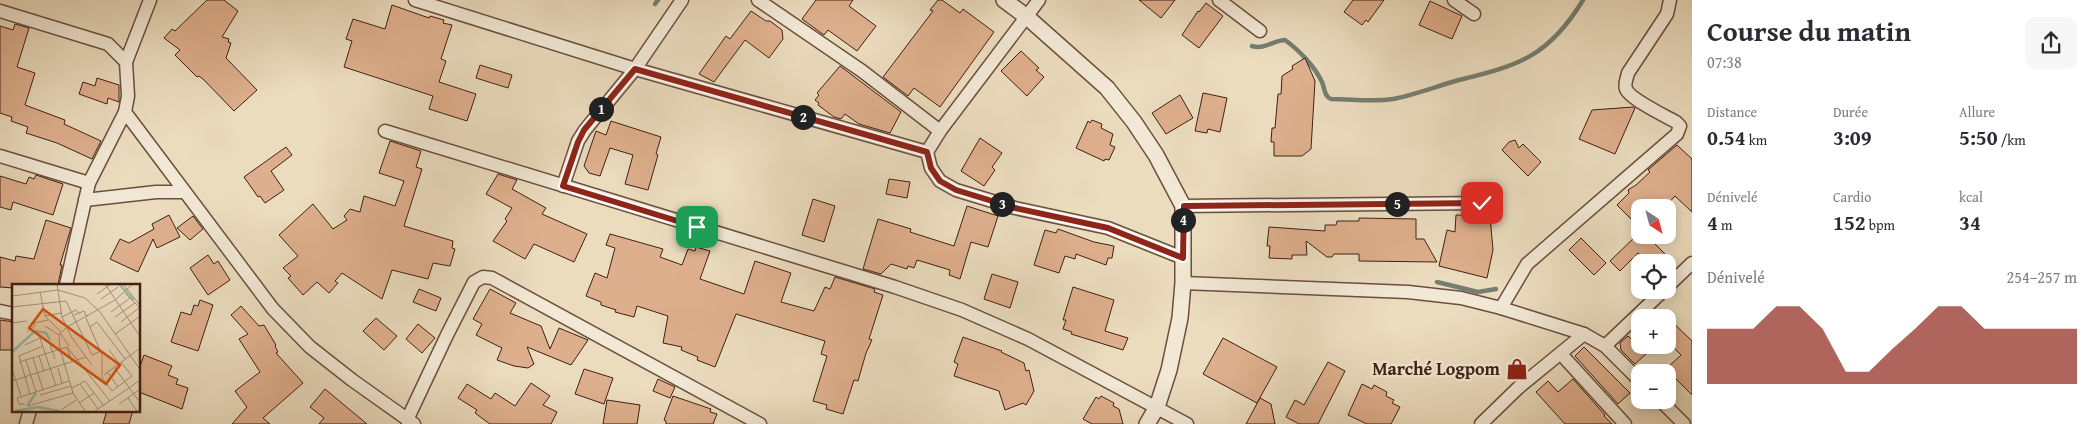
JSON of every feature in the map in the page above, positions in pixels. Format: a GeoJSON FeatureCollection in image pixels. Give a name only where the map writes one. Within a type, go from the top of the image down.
{"type":"FeatureCollection","features":[{"type":"Feature","properties":{"kind":"street"},"geometry":{"type":"LineString","coordinates":[[66,284],[90,183],[125,112],[128,96],[126,62],[150,0]]}},
{"type":"Feature","properties":{"kind":"street"},"geometry":{"type":"LineString","coordinates":[[415,0],[635,69],[927,152]]}},
{"type":"Feature","properties":{"kind":"street"},"geometry":{"type":"LineString","coordinates":[[563,186],[584,130],[635,69],[682,0]]}},
{"type":"Feature","properties":{"kind":"street"},"geometry":{"type":"LineString","coordinates":[[758,0],[862,71],[940,131]]}},
{"type":"Feature","properties":{"kind":"street"},"geometry":{"type":"LineString","coordinates":[[1004,0],[1027,17],[1107,88],[1134,122],[1184,206],[1183,283],[1180,318],[1175,344],[1157,407],[1147,424]]}},
{"type":"Feature","properties":{"kind":"street"},"geometry":{"type":"LineString","coordinates":[[1039,0],[940,131],[927,152],[931,168],[940,181],[956,190],[1015,208],[1108,228],[1183,258]]}},
{"type":"Feature","properties":{"kind":"street"},"geometry":{"type":"LineString","coordinates":[[1219,0],[1260,31]]}},
{"type":"Feature","properties":{"kind":"street"},"geometry":{"type":"LineString","coordinates":[[1454,0],[1474,14]]}},
{"type":"Feature","properties":{"kind":"street"},"geometry":{"type":"LineString","coordinates":[[1501,308],[1527,264],[1677,134],[1680,126],[1676,122],[1634,97],[1627,91],[1625,84],[1628,73],[1667,14],[1670,0]]}},
{"type":"Feature","properties":{"kind":"street"},"geometry":{"type":"LineString","coordinates":[[0,11],[108,44],[126,62]]}},
{"type":"Feature","properties":{"kind":"street"},"geometry":{"type":"LineString","coordinates":[[125,112],[183,192],[273,309],[304,340],[352,380],[411,422],[447,335],[474,282],[483,277],[492,278],[760,424]]}},
{"type":"Feature","properties":{"kind":"street"},"geometry":{"type":"LineString","coordinates":[[385,132],[895,287],[962,310],[1028,339],[1187,424]]}},
{"type":"Feature","properties":{"kind":"street"},"geometry":{"type":"LineString","coordinates":[[0,156],[90,183]]}},
{"type":"Feature","properties":{"kind":"street"},"geometry":{"type":"LineString","coordinates":[[85,200],[156,192],[183,192]]}},
{"type":"Feature","properties":{"kind":"street"},"geometry":{"type":"LineString","coordinates":[[1184,206],[1482,203]]}},
{"type":"Feature","properties":{"kind":"street"},"geometry":{"type":"LineString","coordinates":[[1676,278],[1692,263]]}},
{"type":"Feature","properties":{"kind":"street"},"geometry":{"type":"LineString","coordinates":[[1183,283],[1408,292],[1461,298],[1501,308],[1584,334],[1605,346],[1631,372]]}},
{"type":"Feature","properties":{"kind":"street"},"geometry":{"type":"LineString","coordinates":[[1605,346],[1655,299]]}},
{"type":"Feature","properties":{"kind":"street"},"geometry":{"type":"LineString","coordinates":[[1481,424],[1518,388],[1584,334]]}},
{"type":"Feature","properties":{"kind":"street"},"geometry":{"type":"LineString","coordinates":[[1561,354],[1625,424]]}},
{"type":"Feature","properties":{"kind":"street"},"geometry":{"type":"LineString","coordinates":[[1669,409],[1684,424]]}},
{"type":"Feature","properties":{"kind":"building"},"geometry":{"type":"Polygon","coordinates":[[[207,0],[224,0],[238,11],[222,37],[229,39],[228,42],[231,43],[226,58],[257,90],[234,111],[203,79],[199,76],[197,77],[175,55],[180,50],[164,38],[172,29],[175,31],[207,0]]]}},
{"type":"Feature","properties":{"kind":"building"},"geometry":{"type":"Polygon","coordinates":[[[816,0],[853,0],[849,6],[876,26],[857,51],[828,30],[824,35],[802,19],[816,0]]]}},
{"type":"Feature","properties":{"kind":"building"},"geometry":{"type":"Polygon","coordinates":[[[938,0],[942,0],[960,13],[963,9],[994,32],[940,107],[914,88],[908,96],[883,77],[933,11],[930,10],[938,0]]]}},
{"type":"Feature","properties":{"kind":"building"},"geometry":{"type":"Polygon","coordinates":[[[1139,0],[1175,0],[1161,18],[1139,0]]]}},
{"type":"Feature","properties":{"kind":"building"},"geometry":{"type":"Polygon","coordinates":[[[1353,0],[1384,0],[1368,22],[1366,20],[1362,25],[1344,12],[1353,0]]]}},
{"type":"Feature","properties":{"kind":"building"},"geometry":{"type":"Polygon","coordinates":[[[1430,1],[1462,16],[1452,39],[1419,25],[1430,1]]]}},
{"type":"Feature","properties":{"kind":"building"},"geometry":{"type":"Polygon","coordinates":[[[1206,3],[1223,16],[1199,48],[1182,35],[1198,11],[1206,3]]]}},
{"type":"Feature","properties":{"kind":"building"},"geometry":{"type":"Polygon","coordinates":[[[392,5],[429,18],[430,16],[444,20],[443,23],[452,25],[441,59],[446,61],[439,82],[476,94],[467,121],[429,109],[433,96],[344,67],[352,41],[346,39],[353,19],[385,29],[392,5]]]}},
{"type":"Feature","properties":{"kind":"building"},"geometry":{"type":"Polygon","coordinates":[[[751,11],[782,30],[783,39],[769,58],[745,40],[714,82],[699,74],[726,36],[730,39],[751,11]]]}},
{"type":"Feature","properties":{"kind":"building"},"geometry":{"type":"Polygon","coordinates":[[[15,24],[29,28],[17,67],[35,73],[25,105],[65,120],[64,124],[101,141],[92,159],[57,143],[26,133],[28,127],[11,121],[12,117],[0,113],[0,26],[13,30],[15,24]]]}},
{"type":"Feature","properties":{"kind":"building"},"geometry":{"type":"Polygon","coordinates":[[[1021,51],[1039,68],[1036,70],[1044,77],[1027,96],[1001,71],[1021,51]]]}},
{"type":"Feature","properties":{"kind":"building"},"geometry":{"type":"Polygon","coordinates":[[[1305,58],[1315,81],[1311,149],[1302,156],[1274,156],[1274,142],[1271,142],[1272,128],[1275,128],[1278,94],[1281,94],[1282,76],[1293,69],[1292,66],[1305,58]]]}},
{"type":"Feature","properties":{"kind":"building"},"geometry":{"type":"Polygon","coordinates":[[[480,65],[512,75],[508,88],[476,78],[480,65]]]}},
{"type":"Feature","properties":{"kind":"building"},"geometry":{"type":"Polygon","coordinates":[[[840,66],[901,112],[890,133],[859,124],[845,114],[841,119],[834,117],[818,105],[819,103],[815,100],[819,95],[817,93],[840,66]]]}},
{"type":"Feature","properties":{"kind":"building"},"geometry":{"type":"Polygon","coordinates":[[[97,78],[119,85],[119,102],[108,98],[107,104],[79,94],[83,82],[95,86],[97,78]]]}},
{"type":"Feature","properties":{"kind":"building"},"geometry":{"type":"Polygon","coordinates":[[[1203,93],[1227,98],[1220,132],[1208,129],[1207,133],[1195,131],[1203,93]]]}},
{"type":"Feature","properties":{"kind":"building"},"geometry":{"type":"Polygon","coordinates":[[[1180,95],[1193,118],[1166,134],[1152,113],[1180,95]]]}},
{"type":"Feature","properties":{"kind":"building"},"geometry":{"type":"Polygon","coordinates":[[[1635,108],[1615,154],[1579,139],[1592,110],[1635,108]]]}},
{"type":"Feature","properties":{"kind":"building"},"geometry":{"type":"Polygon","coordinates":[[[1092,120],[1102,124],[1101,128],[1113,134],[1110,145],[1115,147],[1109,160],[1105,159],[1104,161],[1076,148],[1088,121],[1090,123],[1092,120]]]}},
{"type":"Feature","properties":{"kind":"building"},"geometry":{"type":"Polygon","coordinates":[[[611,121],[661,137],[648,190],[625,184],[633,155],[610,148],[600,176],[589,173],[584,166],[596,131],[606,135],[611,121]]]}},
{"type":"Feature","properties":{"kind":"building"},"geometry":{"type":"Polygon","coordinates":[[[980,138],[1002,153],[992,167],[995,170],[984,186],[961,171],[980,138]]]}},
{"type":"Feature","properties":{"kind":"building"},"geometry":{"type":"Polygon","coordinates":[[[1515,140],[1519,148],[1523,144],[1541,162],[1528,176],[1502,150],[1509,142],[1515,140]]]}},
{"type":"Feature","properties":{"kind":"building"},"geometry":{"type":"Polygon","coordinates":[[[390,141],[421,151],[416,167],[422,169],[404,226],[453,241],[452,248],[455,249],[450,266],[433,263],[428,279],[392,270],[382,299],[342,273],[335,281],[338,283],[329,293],[317,282],[303,295],[288,278],[291,276],[283,268],[298,256],[279,235],[313,204],[333,229],[347,220],[344,216],[350,209],[360,212],[364,196],[395,206],[404,181],[379,173],[390,141]]]}},
{"type":"Feature","properties":{"kind":"building"},"geometry":{"type":"Polygon","coordinates":[[[1677,145],[1692,159],[1692,212],[1675,196],[1672,199],[1631,199],[1631,219],[1617,205],[1629,193],[1628,190],[1650,172],[1648,170],[1677,145]]]}},
{"type":"Feature","properties":{"kind":"building"},"geometry":{"type":"Polygon","coordinates":[[[286,147],[292,155],[271,171],[284,190],[265,203],[260,196],[258,197],[244,177],[286,147]]]}},
{"type":"Feature","properties":{"kind":"building"},"geometry":{"type":"Polygon","coordinates":[[[498,174],[517,180],[512,189],[546,208],[542,214],[587,234],[574,262],[534,244],[525,259],[493,241],[507,221],[505,219],[512,208],[486,194],[498,174]]]}},
{"type":"Feature","properties":{"kind":"building"},"geometry":{"type":"Polygon","coordinates":[[[36,175],[63,184],[53,215],[13,202],[11,210],[0,207],[0,176],[26,184],[29,177],[34,179],[36,175]]]}},
{"type":"Feature","properties":{"kind":"building"},"geometry":{"type":"Polygon","coordinates":[[[889,179],[910,182],[907,198],[886,194],[889,179]]]}},
{"type":"Feature","properties":{"kind":"building"},"geometry":{"type":"Polygon","coordinates":[[[813,199],[835,206],[824,242],[802,235],[813,199]]]}},
{"type":"Feature","properties":{"kind":"building"},"geometry":{"type":"Polygon","coordinates":[[[967,206],[998,216],[988,247],[971,242],[960,279],[949,275],[950,270],[917,260],[914,268],[908,266],[907,269],[891,264],[881,274],[863,269],[878,219],[911,229],[910,232],[954,246],[967,206]]]}},
{"type":"Feature","properties":{"kind":"building"},"geometry":{"type":"Polygon","coordinates":[[[169,215],[180,237],[157,248],[153,239],[138,272],[110,259],[120,239],[129,243],[154,229],[152,224],[169,215]]]}},
{"type":"Feature","properties":{"kind":"building"},"geometry":{"type":"Polygon","coordinates":[[[1456,215],[1490,216],[1493,250],[1487,278],[1439,266],[1447,230],[1455,232],[1456,215]]]}},
{"type":"Feature","properties":{"kind":"building"},"geometry":{"type":"Polygon","coordinates":[[[193,216],[203,229],[190,240],[177,228],[193,216]]]}},
{"type":"Feature","properties":{"kind":"building"},"geometry":{"type":"Polygon","coordinates":[[[1359,218],[1416,219],[1416,239],[1424,239],[1437,262],[1359,261],[1359,254],[1334,254],[1332,257],[1327,257],[1306,241],[1307,255],[1292,255],[1292,259],[1269,258],[1270,246],[1267,246],[1269,227],[1325,231],[1325,225],[1336,225],[1337,221],[1359,221],[1359,218]]]}},
{"type":"Feature","properties":{"kind":"building"},"geometry":{"type":"Polygon","coordinates":[[[46,220],[71,228],[60,265],[62,265],[58,284],[12,284],[12,288],[0,287],[0,257],[15,261],[16,256],[34,259],[46,220]]]}},
{"type":"Feature","properties":{"kind":"building"},"geometry":{"type":"Polygon","coordinates":[[[1058,229],[1094,242],[1114,246],[1112,258],[1108,258],[1106,265],[1076,254],[1075,259],[1065,256],[1059,273],[1034,265],[1045,230],[1056,233],[1058,229]]]}},
{"type":"Feature","properties":{"kind":"building"},"geometry":{"type":"Polygon","coordinates":[[[610,234],[663,249],[660,257],[682,265],[688,249],[695,251],[696,247],[710,251],[700,279],[744,294],[755,261],[791,273],[781,302],[814,311],[825,287],[830,289],[835,277],[875,289],[874,292],[883,295],[869,339],[872,340],[858,381],[854,380],[843,414],[826,409],[827,405],[813,401],[827,356],[821,354],[825,341],[736,314],[715,367],[697,360],[698,357],[681,350],[682,347],[663,343],[668,316],[637,306],[634,317],[615,312],[616,310],[601,305],[601,302],[586,296],[595,273],[607,278],[615,248],[606,245],[610,234]]]}},
{"type":"Feature","properties":{"kind":"building"},"geometry":{"type":"Polygon","coordinates":[[[1581,238],[1606,263],[1594,275],[1569,250],[1581,238]]]}},
{"type":"Feature","properties":{"kind":"building"},"geometry":{"type":"Polygon","coordinates":[[[1631,241],[1631,244],[1655,244],[1665,254],[1631,254],[1631,260],[1620,271],[1610,261],[1631,241]]]}},
{"type":"Feature","properties":{"kind":"building"},"geometry":{"type":"Polygon","coordinates":[[[208,255],[214,264],[218,261],[230,280],[208,295],[190,268],[208,255]]]}},
{"type":"Feature","properties":{"kind":"building"},"geometry":{"type":"Polygon","coordinates":[[[992,274],[1018,282],[1010,308],[984,299],[992,274]]]}},
{"type":"Feature","properties":{"kind":"building"},"geometry":{"type":"Polygon","coordinates":[[[1073,287],[1114,300],[1105,331],[1128,338],[1123,350],[1071,334],[1072,332],[1063,329],[1066,320],[1063,320],[1073,287]]]}},
{"type":"Feature","properties":{"kind":"building"},"geometry":{"type":"Polygon","coordinates":[[[419,289],[441,298],[436,311],[413,302],[419,289]]]}},
{"type":"Feature","properties":{"kind":"building"},"geometry":{"type":"Polygon","coordinates":[[[490,289],[516,303],[510,313],[541,326],[550,349],[559,328],[588,340],[571,365],[527,347],[534,364],[528,368],[514,366],[497,360],[502,348],[476,335],[482,324],[473,319],[490,289]]]}},
{"type":"Feature","properties":{"kind":"building"},"geometry":{"type":"Polygon","coordinates":[[[200,300],[213,305],[198,351],[171,342],[181,312],[191,315],[194,305],[198,306],[200,300]]]}},
{"type":"Feature","properties":{"kind":"building"},"geometry":{"type":"Polygon","coordinates":[[[241,306],[259,326],[264,325],[276,345],[278,352],[276,353],[303,383],[263,418],[270,424],[232,424],[247,407],[235,391],[260,372],[239,339],[248,334],[231,315],[241,306]]]}},
{"type":"Feature","properties":{"kind":"building"},"geometry":{"type":"Polygon","coordinates":[[[376,318],[397,336],[384,350],[363,331],[376,318]]]}},
{"type":"Feature","properties":{"kind":"building"},"geometry":{"type":"Polygon","coordinates":[[[0,320],[12,322],[12,350],[0,350],[0,320]]]}},
{"type":"Feature","properties":{"kind":"building"},"geometry":{"type":"Polygon","coordinates":[[[418,324],[435,338],[422,353],[406,339],[418,324]]]}},
{"type":"Feature","properties":{"kind":"building"},"geometry":{"type":"Polygon","coordinates":[[[1676,326],[1692,341],[1692,395],[1676,379],[1676,364],[1671,364],[1681,355],[1676,350],[1676,326]]]}},
{"type":"Feature","properties":{"kind":"building"},"geometry":{"type":"Polygon","coordinates":[[[1628,336],[1631,339],[1631,354],[1646,354],[1635,364],[1621,350],[1620,343],[1628,336]]]}},
{"type":"Feature","properties":{"kind":"building"},"geometry":{"type":"Polygon","coordinates":[[[963,337],[1002,351],[1024,363],[1026,371],[1029,370],[1034,391],[1026,405],[1023,403],[1005,410],[999,391],[954,376],[958,364],[954,362],[963,337]]]}},
{"type":"Feature","properties":{"kind":"building"},"geometry":{"type":"Polygon","coordinates":[[[1223,338],[1277,367],[1257,403],[1203,374],[1223,338]]]}},
{"type":"Feature","properties":{"kind":"building"},"geometry":{"type":"Polygon","coordinates":[[[1584,347],[1630,393],[1618,404],[1575,356],[1584,347]]]}},
{"type":"Feature","properties":{"kind":"building"},"geometry":{"type":"Polygon","coordinates":[[[144,355],[172,366],[168,375],[178,379],[176,384],[188,388],[182,409],[140,392],[141,364],[144,355]]]}},
{"type":"Feature","properties":{"kind":"building"},"geometry":{"type":"Polygon","coordinates":[[[1328,362],[1345,371],[1318,424],[1299,424],[1286,417],[1295,400],[1304,405],[1328,362]]]}},
{"type":"Feature","properties":{"kind":"building"},"geometry":{"type":"Polygon","coordinates":[[[584,369],[613,378],[604,404],[575,394],[584,369]]]}},
{"type":"Feature","properties":{"kind":"building"},"geometry":{"type":"Polygon","coordinates":[[[658,379],[675,387],[670,398],[653,391],[658,379]]]}},
{"type":"Feature","properties":{"kind":"building"},"geometry":{"type":"Polygon","coordinates":[[[1573,379],[1612,424],[1565,424],[1536,392],[1548,381],[1558,392],[1573,379]]]}},
{"type":"Feature","properties":{"kind":"building"},"geometry":{"type":"Polygon","coordinates":[[[531,383],[550,396],[543,405],[557,412],[551,424],[490,424],[475,413],[477,410],[458,398],[467,384],[491,399],[495,393],[515,406],[531,383]]]}},
{"type":"Feature","properties":{"kind":"building"},"geometry":{"type":"Polygon","coordinates":[[[1362,384],[1372,389],[1374,385],[1387,392],[1386,396],[1394,400],[1392,403],[1400,407],[1391,424],[1367,424],[1348,415],[1362,384]]]}},
{"type":"Feature","properties":{"kind":"building"},"geometry":{"type":"Polygon","coordinates":[[[325,389],[367,424],[319,424],[324,418],[310,407],[325,389]]]}},
{"type":"Feature","properties":{"kind":"building"},"geometry":{"type":"Polygon","coordinates":[[[673,396],[711,409],[710,412],[717,414],[713,424],[666,424],[664,420],[673,396]]]}},
{"type":"Feature","properties":{"kind":"building"},"geometry":{"type":"Polygon","coordinates":[[[1101,396],[1114,403],[1113,406],[1119,409],[1123,424],[1092,424],[1083,419],[1096,397],[1099,399],[1101,396]]]}},
{"type":"Feature","properties":{"kind":"building"},"geometry":{"type":"Polygon","coordinates":[[[1260,398],[1271,404],[1275,424],[1246,424],[1260,398]]]}},
{"type":"Feature","properties":{"kind":"building"},"geometry":{"type":"Polygon","coordinates":[[[607,400],[640,405],[637,424],[603,424],[607,400]]]}},
{"type":"Feature","properties":{"kind":"building"},"geometry":{"type":"Polygon","coordinates":[[[106,412],[132,412],[129,424],[103,424],[106,412]]]}},
{"type":"Feature","properties":{"kind":"waterway"},"geometry":{"type":"LineString","coordinates":[[655,4],[658,0]]}},
{"type":"Feature","properties":{"kind":"waterway"},"geometry":{"type":"LineString","coordinates":[[1252,46],[1261,47],[1285,40],[1311,65],[1319,76],[1326,94],[1331,99],[1393,99],[1516,63],[1545,46],[1558,34],[1583,0]]}},
{"type":"Feature","properties":{"kind":"waterway"},"geometry":{"type":"LineString","coordinates":[[1437,282],[1478,292],[1496,289]]}},
{"type":"Feature","properties":{"kind":"place","name":"Marché Logpom"},"geometry":{"type":"Point","coordinates":[1517,369]}},
{"type":"Feature","properties":{"kind":"route"},"geometry":{"type":"LineString","coordinates":[[697,227],[563,186],[584,130],[635,69],[927,152],[927,159],[931,168],[940,181],[956,190],[1015,208],[1108,228],[1183,258],[1184,206],[1482,203]]}}]}
